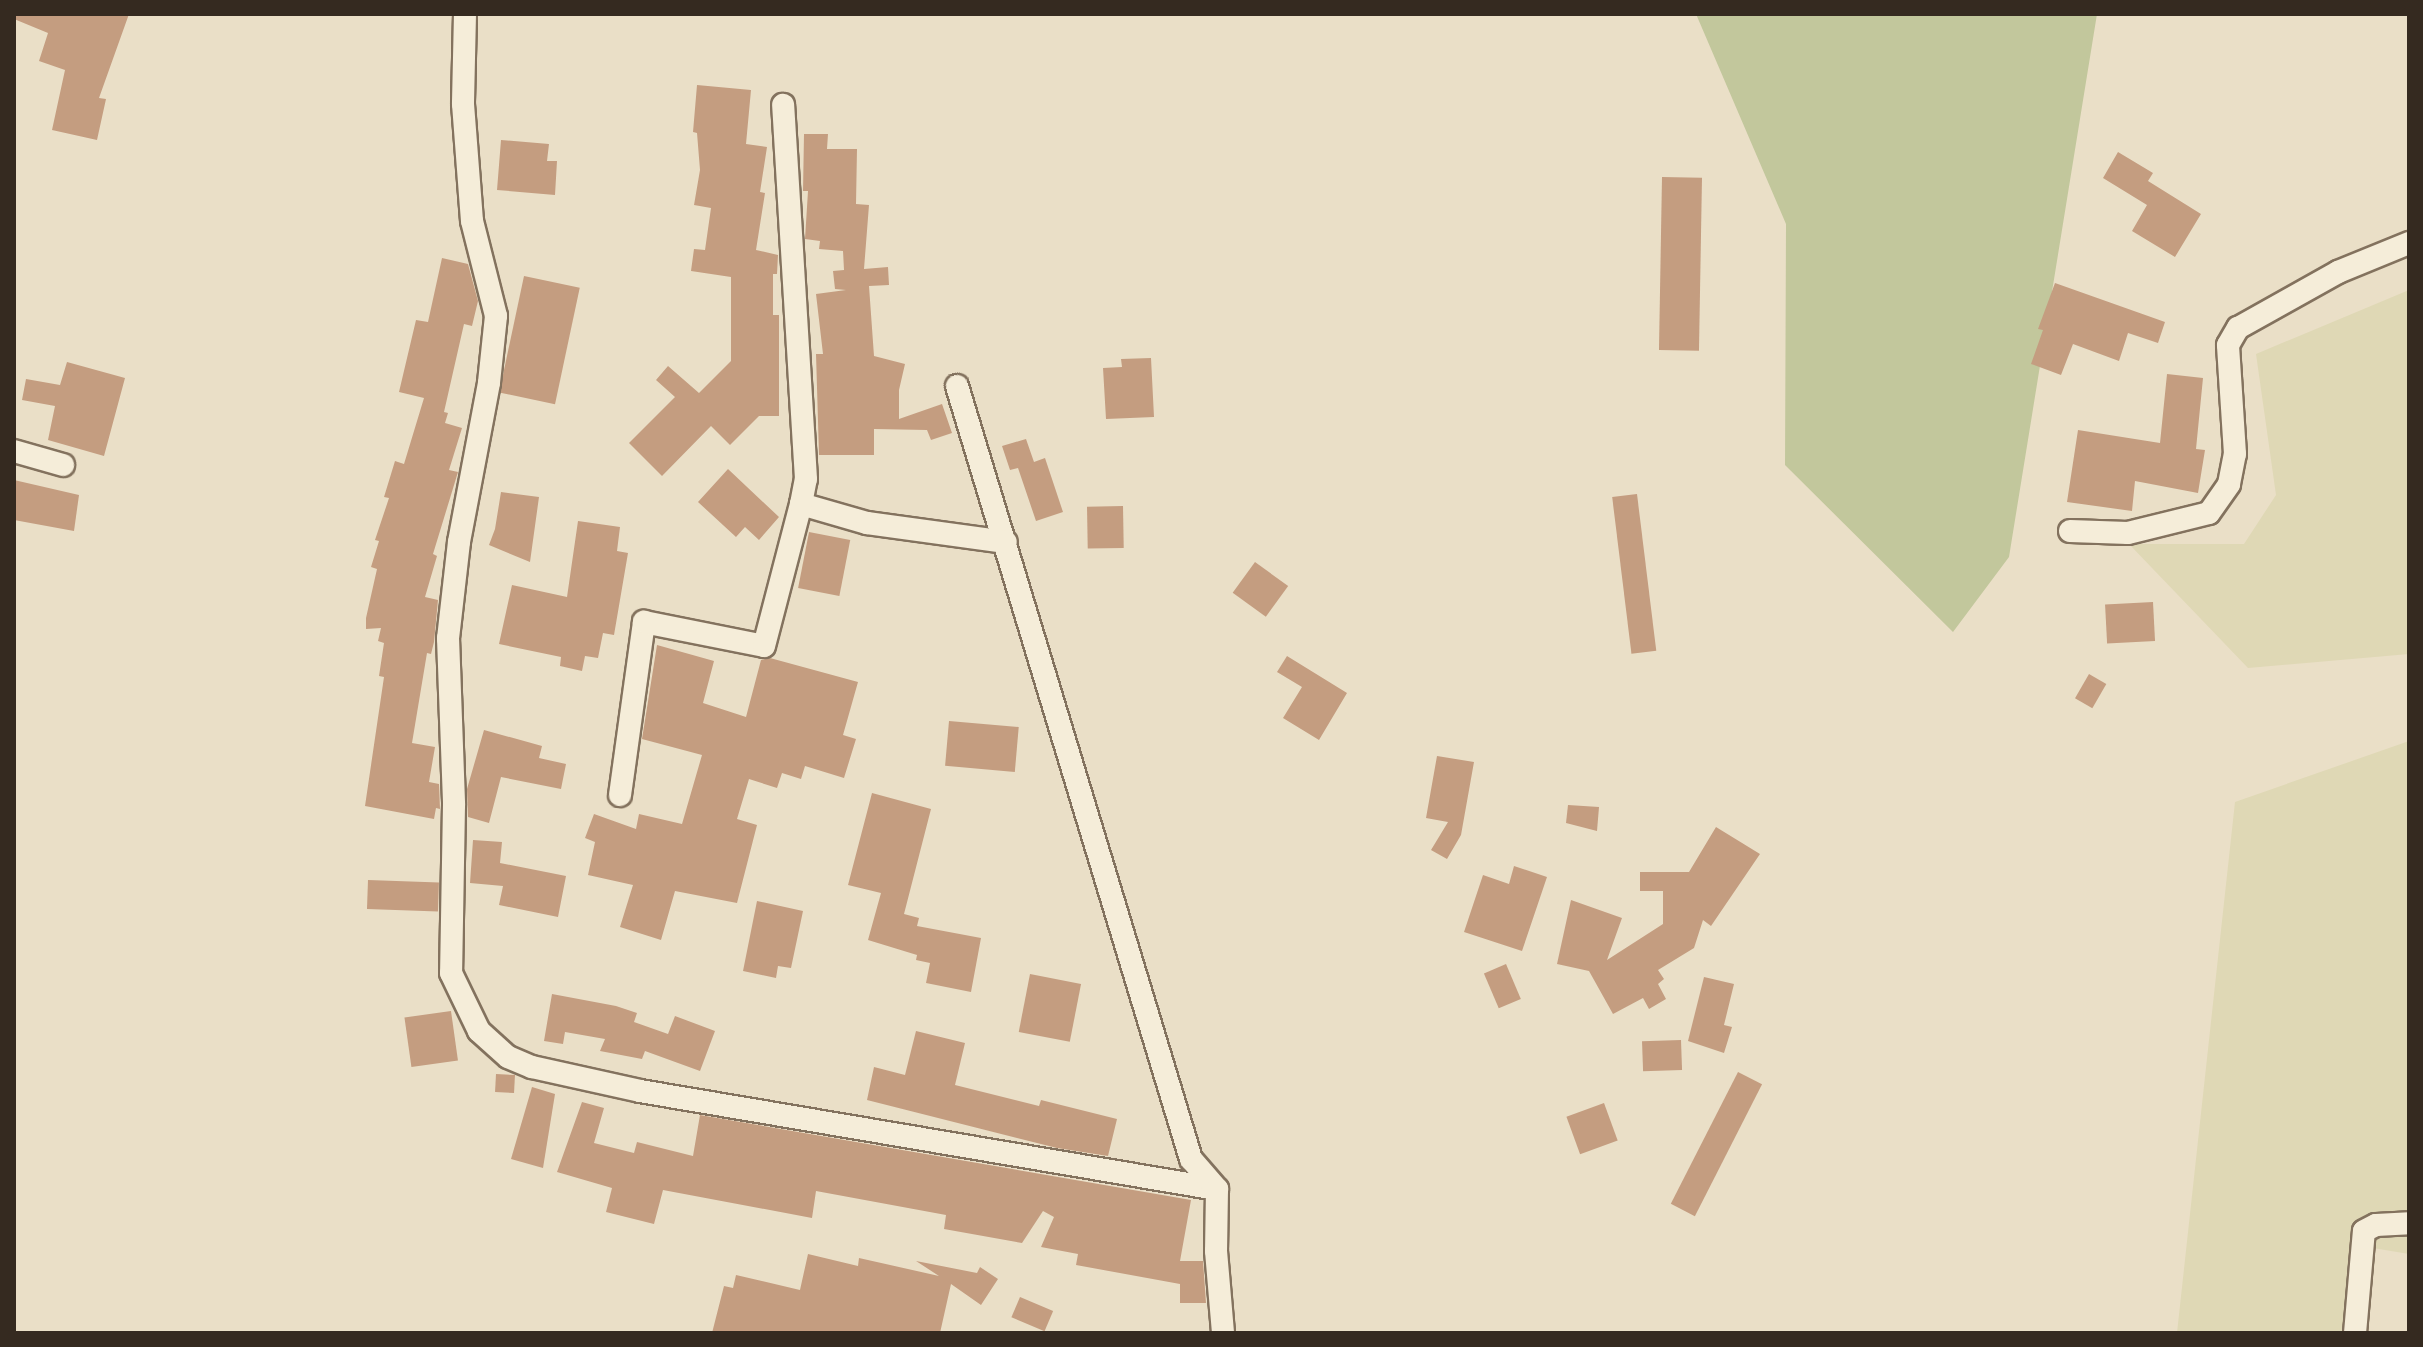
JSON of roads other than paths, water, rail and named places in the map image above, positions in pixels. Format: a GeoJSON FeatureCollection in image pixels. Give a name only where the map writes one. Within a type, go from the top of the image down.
{"type":"FeatureCollection","features":[{"type":"Feature","properties":{"kind":"street"},"geometry":{"type":"LineString","coordinates":[[465,14],[463,104],[472,221],[496,316],[489,383],[459,542],[448,638],[454,805],[451,973],[479,1031],[508,1057],[532,1067],[640,1091],[1217,1189]]}},
{"type":"Feature","properties":{"kind":"street"},"geometry":{"type":"LineString","coordinates":[[620,795],[644,622],[764,646],[801,504],[806,479],[783,105]]}},
{"type":"Feature","properties":{"kind":"street"},"geometry":{"type":"LineString","coordinates":[[2070,531],[2128,533],[2209,513],[2229,484],[2235,454],[2228,345],[2238,328],[2338,272],[2409,243]]}},
{"type":"Feature","properties":{"kind":"street"},"geometry":{"type":"LineString","coordinates":[[957,386],[1191,1159],[1217,1189],[1216,1251],[1223,1333]]}},
{"type":"Feature","properties":{"kind":"street"},"geometry":{"type":"LineString","coordinates":[[14,451],[63,465]]}},
{"type":"Feature","properties":{"kind":"street"},"geometry":{"type":"LineString","coordinates":[[801,504],[867,523],[1006,542]]}},
{"type":"Feature","properties":{"kind":"street"},"geometry":{"type":"LineString","coordinates":[[2355,1333],[2364,1231],[2376,1225],[2409,1223]]}}]}
